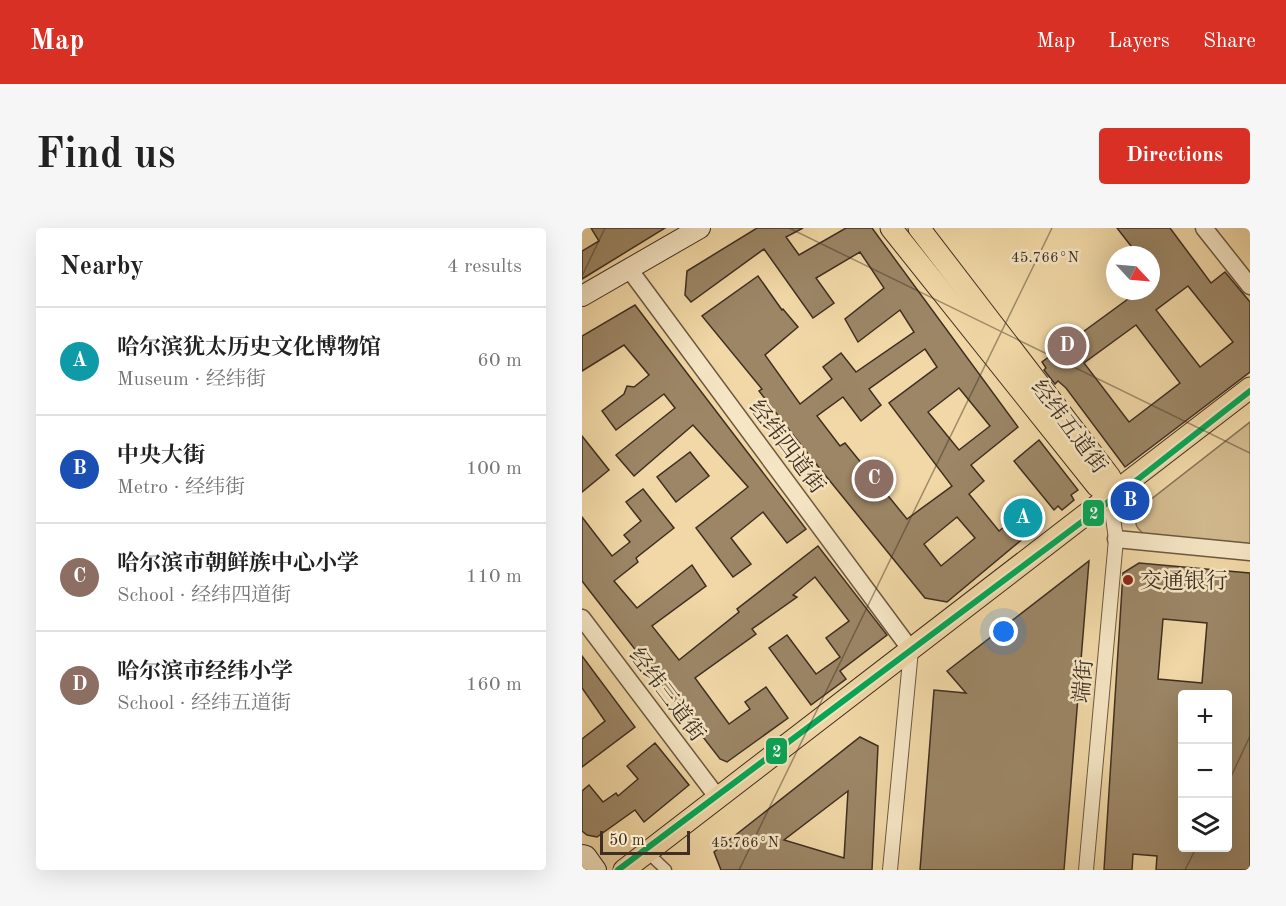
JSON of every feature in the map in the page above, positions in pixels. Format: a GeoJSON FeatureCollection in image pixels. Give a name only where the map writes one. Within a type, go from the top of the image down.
{"type":"FeatureCollection","features":[{"type":"Feature","properties":{"kind":"main road"},"geometry":{"type":"LineString","coordinates":[[582,296],[700,228]]}},
{"type":"Feature","properties":{"kind":"main road","name":"经纬五道街"},"geometry":{"type":"LineString","coordinates":[[891,228],[1097,486],[1110,496]]}},
{"type":"Feature","properties":{"kind":"main road","name":"经纬五道街"},"geometry":{"type":"LineString","coordinates":[[919,228],[1110,477],[1110,496]]}},
{"type":"Feature","properties":{"kind":"main road"},"geometry":{"type":"LineString","coordinates":[[624,870],[1250,388]]}},
{"type":"Feature","properties":{"kind":"main road"},"geometry":{"type":"LineString","coordinates":[[582,855],[586,856],[596,870]]}},
{"type":"Feature","properties":{"kind":"street"},"geometry":{"type":"LineString","coordinates":[[1204,228],[1250,286]]}},
{"type":"Feature","properties":{"kind":"street","name":"经纬四道街"},"geometry":{"type":"LineString","coordinates":[[629,269],[911,650]]}},
{"type":"Feature","properties":{"kind":"street","name":"端街"},"geometry":{"type":"LineString","coordinates":[[1086,870],[1116,539],[1110,496]]}},
{"type":"Feature","properties":{"kind":"street"},"geometry":{"type":"LineString","coordinates":[[1116,539],[1250,552]]}},
{"type":"Feature","properties":{"kind":"street","name":"经纬三道街"},"geometry":{"type":"LineString","coordinates":[[582,618],[718,798]]}},
{"type":"Feature","properties":{"kind":"street"},"geometry":{"type":"LineString","coordinates":[[890,870],[911,650]]}},
{"type":"Feature","properties":{"kind":"street"},"geometry":{"type":"LineString","coordinates":[[647,852],[666,870]]}},
{"type":"Feature","properties":{"kind":"shaded area"},"geometry":{"type":"Polygon","coordinates":[[[1250,422],[1250,544],[1147,536],[1140,531],[1135,519],[1136,511],[1250,422]]]}},
{"type":"Feature","properties":{"kind":"building"},"geometry":{"type":"Polygon","coordinates":[[[591,228],[665,228],[582,279],[582,251],[599,241],[591,228]]]}},
{"type":"Feature","properties":{"kind":"building"},"geometry":{"type":"Polygon","coordinates":[[[757,228],[803,228],[786,237],[799,255],[846,228],[872,228],[1018,427],[971,465],[984,481],[969,494],[999,531],[1024,511],[1037,527],[947,602],[925,598],[808,454],[759,391],[762,389],[702,316],[758,276],[782,310],[798,327],[765,355],[800,404],[832,379],[823,367],[841,353],[856,372],[914,332],[900,310],[858,342],[845,319],[884,288],[860,252],[816,278],[834,303],[813,318],[764,249],[691,302],[685,295],[687,271],[757,228]],[[925,349],[869,389],[881,405],[861,421],[843,397],[817,416],[840,446],[845,443],[907,519],[952,486],[889,403],[937,367],[925,349]],[[959,388],[928,412],[959,450],[990,426],[959,388]],[[957,517],[924,544],[941,566],[975,538],[957,517]]]}},
{"type":"Feature","properties":{"kind":"building"},"geometry":{"type":"Polygon","coordinates":[[[1117,228],[1170,228],[1211,283],[1225,272],[1250,302],[1250,372],[1125,467],[1066,388],[1058,381],[1055,384],[1044,370],[1046,368],[1042,362],[1127,300],[1160,300],[1160,246],[1131,246],[1117,228]],[[1188,286],[1156,310],[1200,367],[1233,342],[1188,286]],[[1136,325],[1084,363],[1129,422],[1180,383],[1136,325]]]}},
{"type":"Feature","properties":{"kind":"building"},"geometry":{"type":"Polygon","coordinates":[[[635,305],[806,529],[787,543],[763,512],[731,538],[751,564],[733,577],[696,528],[748,487],[693,425],[634,476],[616,455],[675,408],[664,394],[616,430],[602,411],[624,394],[627,386],[634,387],[649,375],[624,345],[582,371],[582,336],[635,305]]]}},
{"type":"Feature","properties":{"kind":"building"},"geometry":{"type":"Polygon","coordinates":[[[582,436],[609,470],[582,492],[582,436]]]}},
{"type":"Feature","properties":{"kind":"building"},"geometry":{"type":"Polygon","coordinates":[[[1039,440],[1078,490],[1071,495],[1074,500],[1062,510],[1058,506],[1054,510],[1014,461],[1039,440]]]}},
{"type":"Feature","properties":{"kind":"building"},"geometry":{"type":"Polygon","coordinates":[[[690,452],[709,476],[676,502],[657,477],[690,452]]]}},
{"type":"Feature","properties":{"kind":"building"},"geometry":{"type":"Polygon","coordinates":[[[643,489],[674,528],[636,558],[638,562],[614,581],[637,608],[692,565],[706,586],[652,626],[679,660],[739,612],[737,609],[818,546],[887,635],[840,671],[846,679],[811,705],[769,648],[787,635],[816,674],[840,657],[826,638],[849,621],[815,577],[793,595],[797,597],[752,629],[756,634],[695,678],[729,724],[750,709],[745,702],[766,687],[788,718],[727,762],[720,759],[582,581],[582,517],[612,556],[630,542],[624,535],[641,521],[626,502],[643,489]]]}},
{"type":"Feature","properties":{"kind":"building"},"geometry":{"type":"Polygon","coordinates":[[[1089,561],[1064,870],[920,870],[934,690],[966,693],[947,671],[1089,561]]]}},
{"type":"Feature","properties":{"kind":"building"},"geometry":{"type":"Polygon","coordinates":[[[1139,563],[1250,573],[1250,870],[1156,870],[1157,856],[1133,854],[1132,870],[1104,870],[1123,573],[1139,563]],[[1163,619],[1158,679],[1202,683],[1207,623],[1163,619]]]}},
{"type":"Feature","properties":{"kind":"building"},"geometry":{"type":"Polygon","coordinates":[[[582,656],[635,727],[582,767],[582,739],[605,721],[582,688],[582,656]]]}},
{"type":"Feature","properties":{"kind":"building"},"geometry":{"type":"Polygon","coordinates":[[[860,737],[878,746],[872,870],[721,870],[714,852],[860,737]],[[848,791],[784,840],[844,858],[848,791]]]}},
{"type":"Feature","properties":{"kind":"building"},"geometry":{"type":"Polygon","coordinates":[[[655,743],[689,785],[644,822],[635,810],[597,837],[587,835],[582,831],[582,791],[589,785],[603,802],[616,793],[618,796],[638,779],[627,766],[655,743]]]}},
{"type":"Feature","properties":{"kind":"transit line","name":"2"},"geometry":{"type":"LineString","coordinates":[[618,870],[1123,491],[1250,391]]}},
{"type":"Feature","properties":{"kind":"place","name":"哈尔滨市经纬小学"},"geometry":{"type":"Point","coordinates":[1067,346]}},
{"type":"Feature","properties":{"kind":"place","name":"哈尔滨市朝鲜族中心小学"},"geometry":{"type":"Point","coordinates":[874,479]}},
{"type":"Feature","properties":{"kind":"place","name":"中央大街"},"geometry":{"type":"Point","coordinates":[1130,501]}},
{"type":"Feature","properties":{"kind":"place","name":"哈尔滨犹太历史文化博物馆"},"geometry":{"type":"Point","coordinates":[1023,518]}},
{"type":"Feature","properties":{"kind":"place","name":"交通银行"},"geometry":{"type":"Point","coordinates":[1128,580]}}]}
